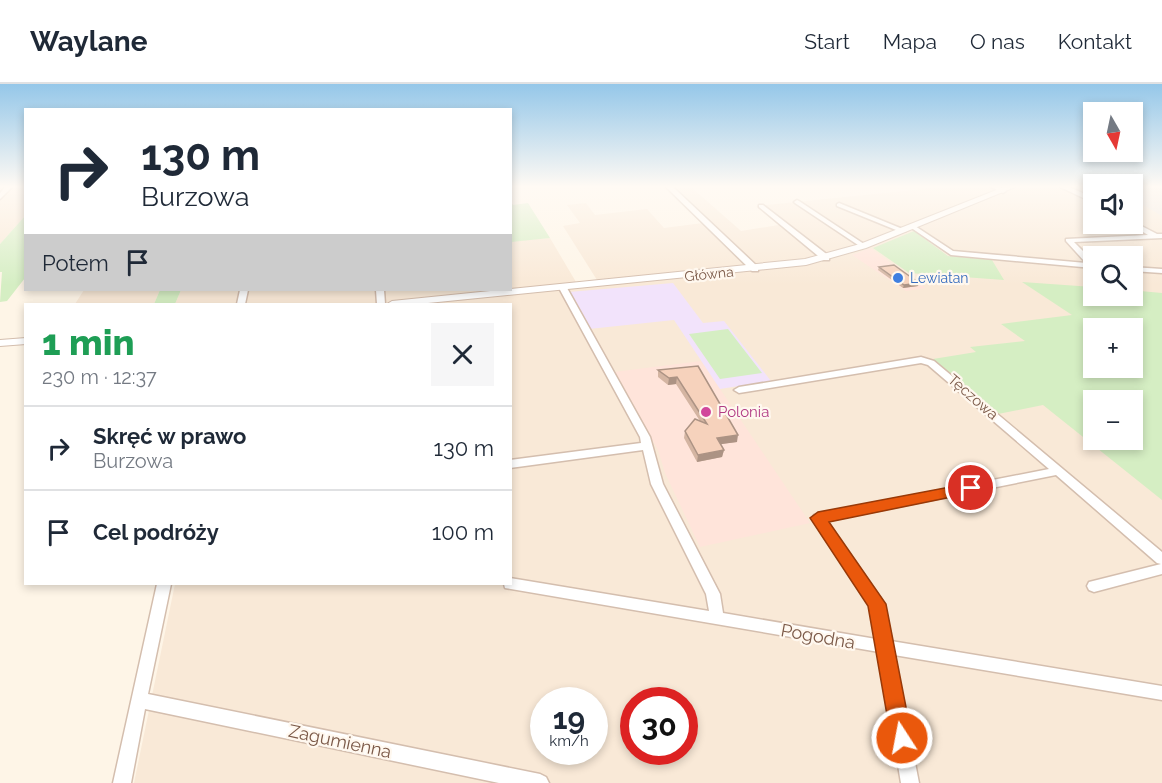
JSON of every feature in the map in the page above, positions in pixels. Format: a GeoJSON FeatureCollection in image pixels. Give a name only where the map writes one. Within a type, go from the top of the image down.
{"type":"FeatureCollection","features":[{"type":"Feature","properties":{"kind":"street"},"geometry":{"type":"LineString","coordinates":[[703,220],[755,269]]}},
{"type":"Feature","properties":{"kind":"street"},"geometry":{"type":"LineString","coordinates":[[778,220],[826,258]]}},
{"type":"Feature","properties":{"kind":"street"},"geometry":{"type":"LineString","coordinates":[[823,220],[863,246]]}},
{"type":"Feature","properties":{"kind":"street"},"geometry":{"type":"LineString","coordinates":[[875,220],[903,231]]}},
{"type":"Feature","properties":{"kind":"street","name":"Główna"},"geometry":{"type":"LineString","coordinates":[[401,303],[755,269],[826,258],[929,220]]}},
{"type":"Feature","properties":{"kind":"street"},"geometry":{"type":"LineString","coordinates":[[913,226],[951,253],[1083,265]]}},
{"type":"Feature","properties":{"kind":"street"},"geometry":{"type":"LineString","coordinates":[[1143,228],[1158,236]]}},
{"type":"Feature","properties":{"kind":"street"},"geometry":{"type":"LineString","coordinates":[[1083,256],[1069,242],[1072,238],[1158,236]]}},
{"type":"Feature","properties":{"kind":"street"},"geometry":{"type":"LineString","coordinates":[[1143,270],[1162,272]]}},
{"type":"Feature","properties":{"kind":"street"},"geometry":{"type":"LineString","coordinates":[[563,288],[645,437],[657,484],[713,594],[716,618]]}},
{"type":"Feature","properties":{"kind":"street"},"geometry":{"type":"LineString","coordinates":[[0,343],[24,341]]}},
{"type":"Feature","properties":{"kind":"street","name":"Tęczowa"},"geometry":{"type":"LineString","coordinates":[[739,390],[921,360],[931,363],[1162,559]]}},
{"type":"Feature","properties":{"kind":"street"},"geometry":{"type":"LineString","coordinates":[[512,464],[647,446]]}},
{"type":"Feature","properties":{"kind":"street"},"geometry":{"type":"LineString","coordinates":[[910,783],[877,604],[818,518],[1059,471]]}},
{"type":"Feature","properties":{"kind":"street"},"geometry":{"type":"LineString","coordinates":[[1094,586],[1162,569]]}},
{"type":"Feature","properties":{"kind":"street","name":"Pogodna"},"geometry":{"type":"LineString","coordinates":[[512,584],[1162,693]]}},
{"type":"Feature","properties":{"kind":"street"},"geometry":{"type":"LineString","coordinates":[[122,783],[164,585]]}},
{"type":"Feature","properties":{"kind":"street","name":"Zagumienna"},"geometry":{"type":"LineString","coordinates":[[139,700],[540,783]]}},
{"type":"Feature","properties":{"kind":"shaded area"},"geometry":{"type":"Polygon","coordinates":[[[0,220],[22,220],[0,244],[0,220]]]}},
{"type":"Feature","properties":{"kind":"shaded area"},"geometry":{"type":"Polygon","coordinates":[[[578,220],[657,220],[664,228],[703,223],[700,220],[728,220],[741,231],[779,225],[772,220],[1083,220],[1083,234],[1143,234],[1143,220],[1162,220],[1162,783],[134,783],[175,585],[512,585],[512,303],[175,303],[181,291],[512,291],[512,241],[550,238],[576,282],[597,280],[563,226],[580,223],[578,220]]]}},
{"type":"Feature","properties":{"kind":"shaded area"},"geometry":{"type":"Polygon","coordinates":[[[870,248],[926,288],[906,291],[852,255],[870,248]]]}},
{"type":"Feature","properties":{"kind":"shaded area"},"geometry":{"type":"Polygon","coordinates":[[[673,283],[703,323],[724,321],[771,381],[720,389],[674,320],[589,329],[569,292],[673,283]]]}},
{"type":"Feature","properties":{"kind":"shaded area"},"geometry":{"type":"Polygon","coordinates":[[[83,291],[160,291],[154,303],[76,303],[83,291]]]}},
{"type":"Feature","properties":{"kind":"shaded area"},"geometry":{"type":"Polygon","coordinates":[[[701,361],[810,523],[700,547],[665,473],[658,450],[614,372],[701,361]]]}},
{"type":"Feature","properties":{"kind":"green space"},"geometry":{"type":"Polygon","coordinates":[[[24,220],[24,279],[7,301],[0,302],[2,272],[0,272],[0,244],[24,220]]]}},
{"type":"Feature","properties":{"kind":"green space"},"geometry":{"type":"Polygon","coordinates":[[[512,220],[538,220],[550,238],[512,242],[512,220]]]}},
{"type":"Feature","properties":{"kind":"green space"},"geometry":{"type":"Polygon","coordinates":[[[914,231],[948,256],[992,260],[1004,280],[909,273],[873,248],[914,231]]]}},
{"type":"Feature","properties":{"kind":"green space"},"geometry":{"type":"Polygon","coordinates":[[[1022,282],[1083,286],[1083,306],[1143,306],[1143,291],[1162,293],[1162,500],[1099,450],[1143,450],[1143,390],[1083,390],[1083,437],[1043,405],[998,414],[933,359],[976,352],[970,347],[1025,341],[1001,324],[1072,315],[1022,282]]]}},
{"type":"Feature","properties":{"kind":"green space"},"geometry":{"type":"Polygon","coordinates":[[[160,291],[181,291],[175,303],[154,303],[160,291]]]}},
{"type":"Feature","properties":{"kind":"green space"},"geometry":{"type":"Polygon","coordinates":[[[728,329],[762,373],[720,379],[689,334],[728,329]]]}},
{"type":"Feature","properties":{"kind":"building","name":"Lewiatan"},"geometry":{"type":"Polygon","coordinates":[[[894,265],[919,283],[904,285],[879,267],[894,265]]]}},
{"type":"Feature","properties":{"kind":"building","name":"Polonia"},"geometry":{"type":"Polygon","coordinates":[[[698,366],[738,435],[717,438],[724,450],[698,455],[685,431],[695,419],[707,424],[677,377],[669,378],[658,370],[698,366]]]}},
{"type":"Feature","properties":{"kind":"place","name":"Lewiatan"},"geometry":{"type":"Point","coordinates":[898,278]}},
{"type":"Feature","properties":{"kind":"place","name":"Polonia"},"geometry":{"type":"Point","coordinates":[706,412]}},
{"type":"Feature","properties":{"kind":"route"},"geometry":{"type":"LineString","coordinates":[[902,738],[877,604],[818,518],[971,488]]}}]}
